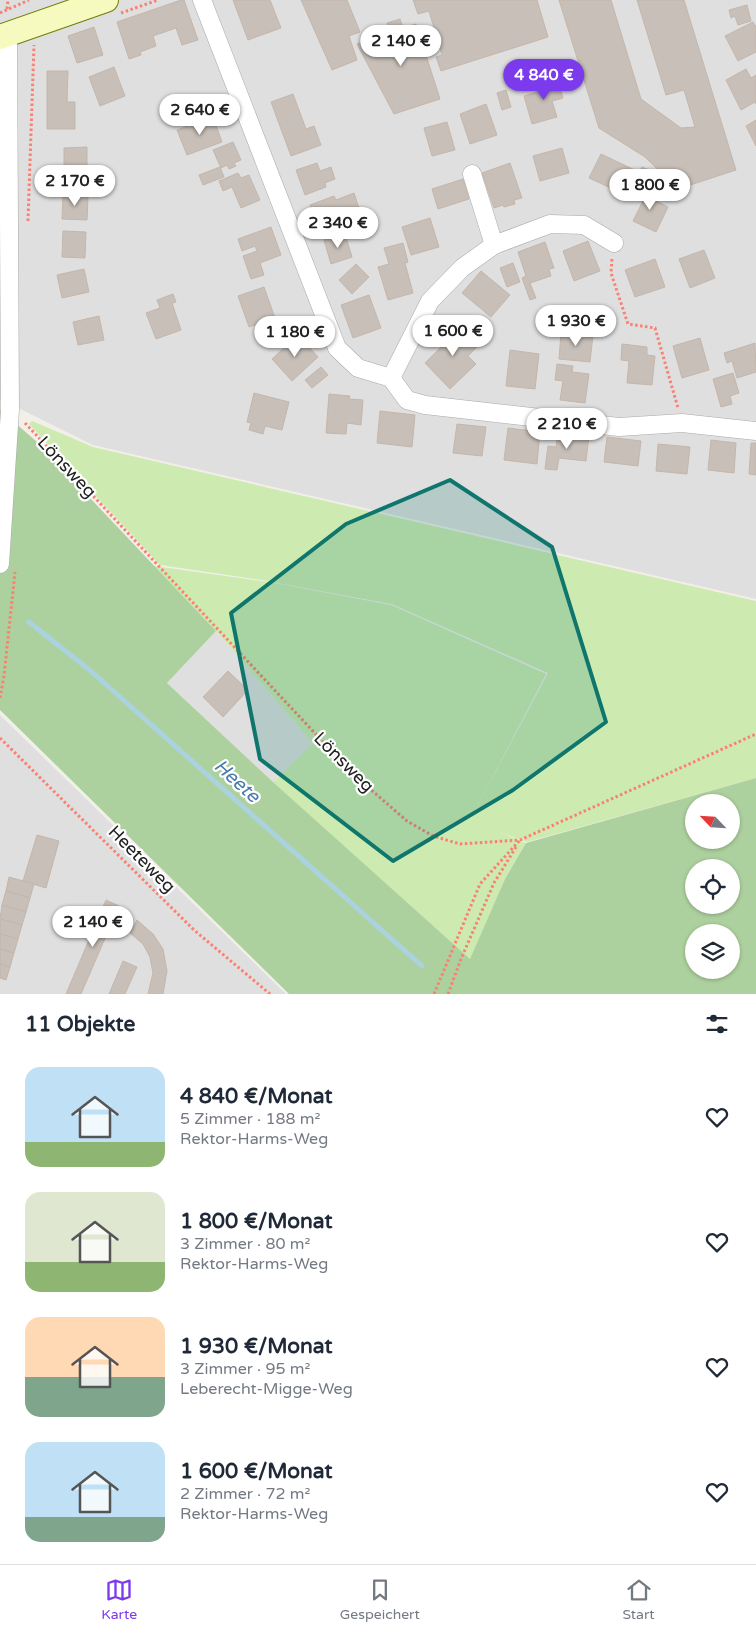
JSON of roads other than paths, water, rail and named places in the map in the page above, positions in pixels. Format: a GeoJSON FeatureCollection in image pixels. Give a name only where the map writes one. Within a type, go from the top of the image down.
{"type":"FeatureCollection","features":[{"type":"Feature","properties":{"kind":"main road"},"geometry":{"type":"LineString","coordinates":[[2,28],[106,0]]}},
{"type":"Feature","properties":{"kind":"street"},"geometry":{"type":"LineString","coordinates":[[202,0],[337,348],[358,368],[391,378],[407,400],[425,405],[619,428],[682,423],[756,431]]}},
{"type":"Feature","properties":{"kind":"street"},"geometry":{"type":"LineString","coordinates":[[0,564],[12,409],[2,28]]}},
{"type":"Feature","properties":{"kind":"street"},"geometry":{"type":"LineString","coordinates":[[472,174],[494,245]]}},
{"type":"Feature","properties":{"kind":"street"},"geometry":{"type":"LineString","coordinates":[[391,378],[430,301],[462,268],[494,245],[550,224],[584,225],[614,243]]}},
{"type":"Feature","properties":{"kind":"waterway","name":"Heete"},"geometry":{"type":"LineString","coordinates":[[29,622],[92,672],[422,966]]}}]}
